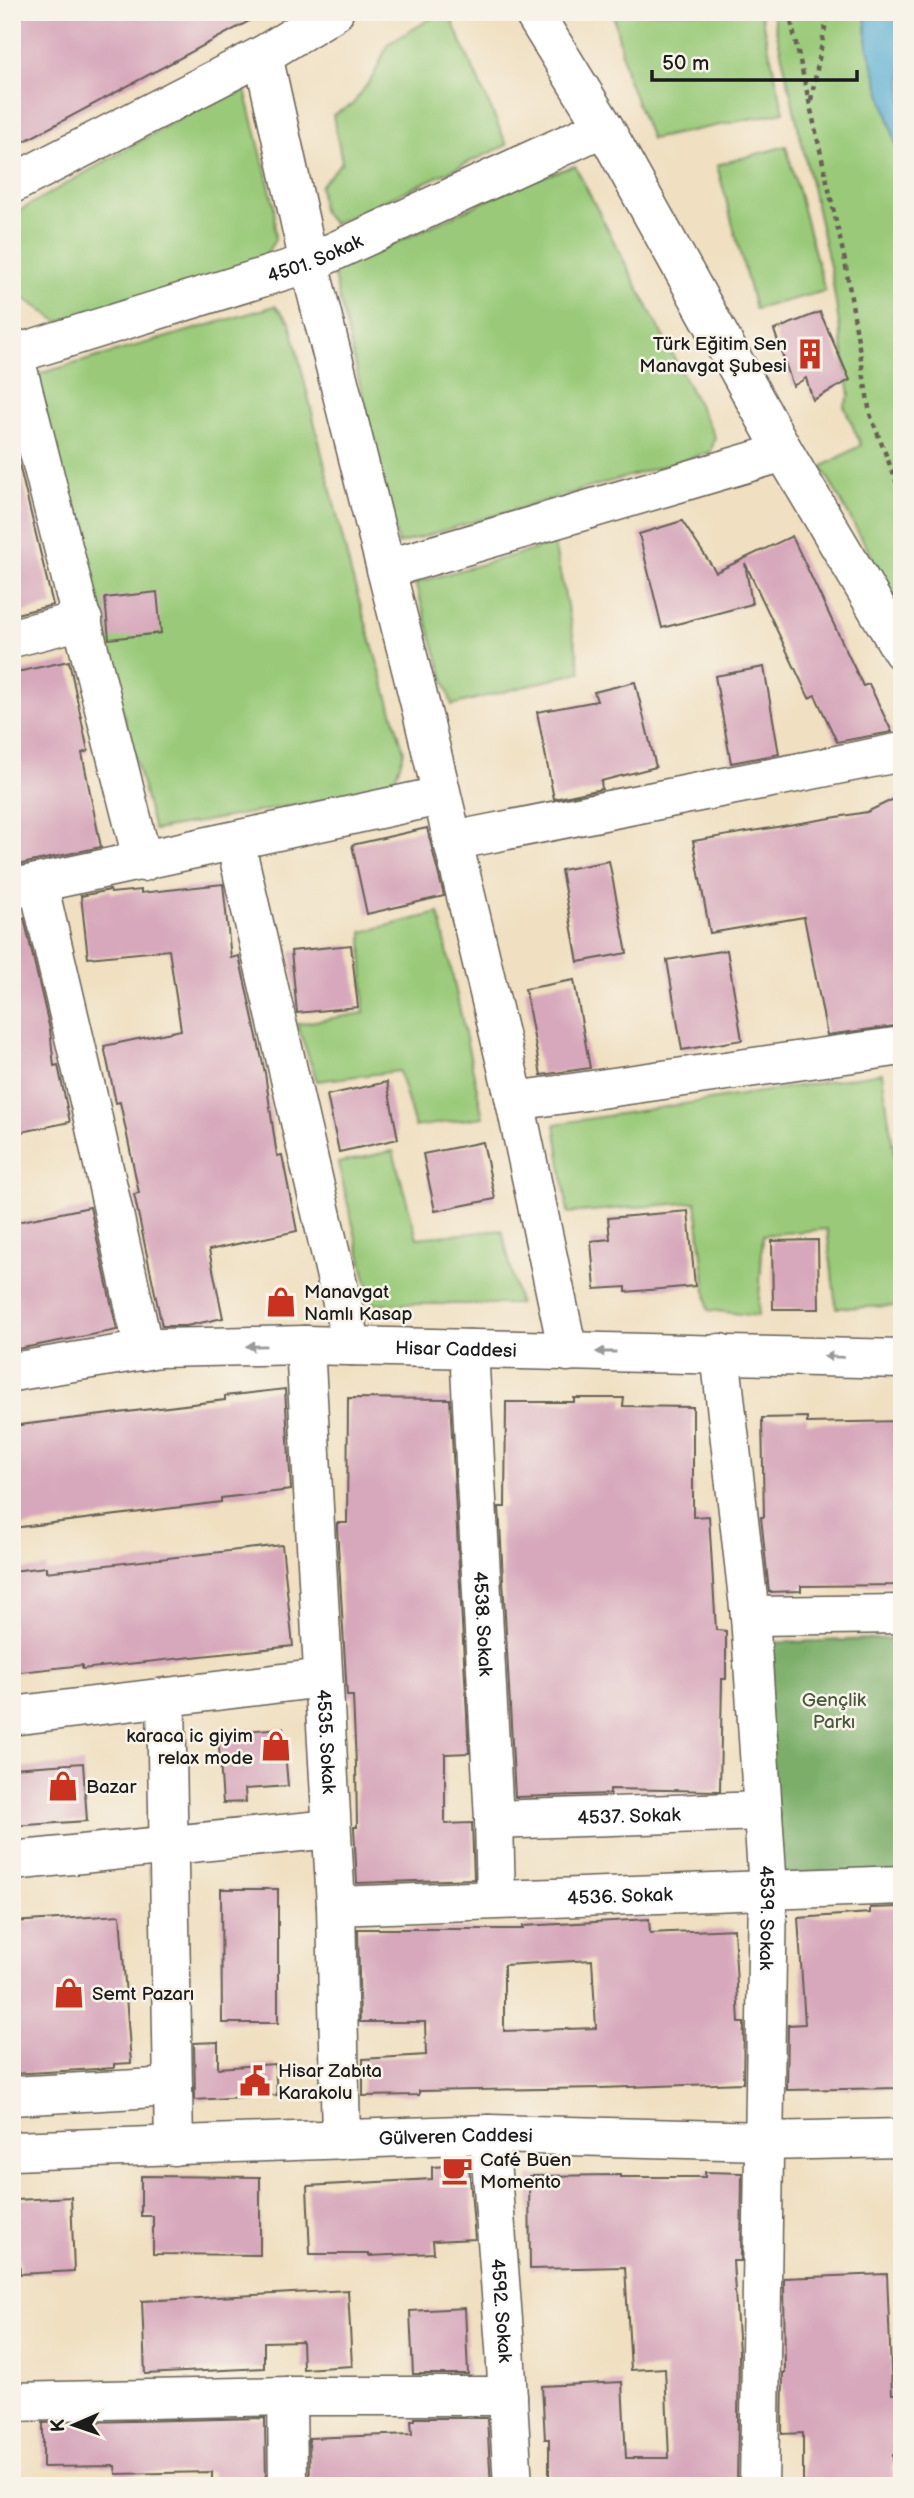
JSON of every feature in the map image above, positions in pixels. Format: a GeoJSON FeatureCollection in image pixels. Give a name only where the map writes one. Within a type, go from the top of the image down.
{"type":"FeatureCollection","features":[{"type":"Feature","properties":{"kind":"street"},"geometry":{"type":"LineString","coordinates":[[12,184],[263,55],[334,12]]}},
{"type":"Feature","properties":{"kind":"street"},"geometry":{"type":"LineString","coordinates":[[533,12],[604,127],[784,452],[902,650]]}},
{"type":"Feature","properties":{"kind":"street"},"geometry":{"type":"LineString","coordinates":[[263,55],[309,263],[515,1101],[568,1352]]}},
{"type":"Feature","properties":{"kind":"street","name":"4501. Sokak"},"geometry":{"type":"LineString","coordinates":[[13,351],[309,263],[604,127]]}},
{"type":"Feature","properties":{"kind":"street"},"geometry":{"type":"LineString","coordinates":[[13,351],[143,862]]}},
{"type":"Feature","properties":{"kind":"street"},"geometry":{"type":"LineString","coordinates":[[386,569],[784,452]]}},
{"type":"Feature","properties":{"kind":"street"},"geometry":{"type":"LineString","coordinates":[[12,638],[83,620]]}},
{"type":"Feature","properties":{"kind":"street"},"geometry":{"type":"LineString","coordinates":[[452,841],[902,752]]}},
{"type":"Feature","properties":{"kind":"street"},"geometry":{"type":"LineString","coordinates":[[144,1351],[90,1105],[25,886],[440,796]]}},
{"type":"Feature","properties":{"kind":"street"},"geometry":{"type":"LineString","coordinates":[[235,841],[352,1346]]}},
{"type":"Feature","properties":{"kind":"street"},"geometry":{"type":"LineString","coordinates":[[515,1101],[902,1046]]}},
{"type":"Feature","properties":{"kind":"street","name":"Hisar Caddesi"},"geometry":{"type":"LineString","coordinates":[[12,1372],[159,1348],[305,1345],[902,1359]]}},
{"type":"Feature","properties":{"kind":"street","name":"4535. Sokak"},"geometry":{"type":"LineString","coordinates":[[305,1345],[336,1906],[341,2140]]}},
{"type":"Feature","properties":{"kind":"street","name":"4538. Sokak"},"geometry":{"type":"LineString","coordinates":[[469,1349],[496,1899]]}},
{"type":"Feature","properties":{"kind":"street","name":"4539. Sokak"},"geometry":{"type":"LineString","coordinates":[[719,1353],[750,1616],[768,1889],[758,2486]]}},
{"type":"Feature","properties":{"kind":"street"},"geometry":{"type":"LineString","coordinates":[[750,1616],[902,1614]]}},
{"type":"Feature","properties":{"kind":"street"},"geometry":{"type":"LineString","coordinates":[[12,1716],[323,1678]]}},
{"type":"Feature","properties":{"kind":"street"},"geometry":{"type":"LineString","coordinates":[[166,1697],[174,2146]]}},
{"type":"Feature","properties":{"kind":"street","name":"4537. Sokak"},"geometry":{"type":"LineString","coordinates":[[494,1820],[763,1811]]}},
{"type":"Feature","properties":{"kind":"street"},"geometry":{"type":"LineString","coordinates":[[12,1861],[331,1829]]}},
{"type":"Feature","properties":{"kind":"street","name":"4536. Sokak"},"geometry":{"type":"LineString","coordinates":[[336,1906],[902,1885]]}},
{"type":"Feature","properties":{"kind":"street"},"geometry":{"type":"LineString","coordinates":[[12,2096],[173,2087]]}},
{"type":"Feature","properties":{"kind":"street","name":"Gülveren Caddesi"},"geometry":{"type":"LineString","coordinates":[[12,2151],[489,2134],[764,2141],[902,2138]]}},
{"type":"Feature","properties":{"kind":"street","name":"4592. Sokak"},"geometry":{"type":"LineString","coordinates":[[489,2134],[513,2486]]}},
{"type":"Feature","properties":{"kind":"street"},"geometry":{"type":"LineString","coordinates":[[287,2396],[288,2486]]}},
{"type":"Feature","properties":{"kind":"street"},"geometry":{"type":"LineString","coordinates":[[12,2402],[287,2396],[508,2396]]}},
{"type":"Feature","properties":{"kind":"path"},"geometry":{"type":"LineString","coordinates":[[789,12],[845,261],[870,414],[902,496]]}},
{"type":"Feature","properties":{"kind":"path"},"geometry":{"type":"LineString","coordinates":[[810,104],[828,12]]}},
{"type":"Feature","properties":{"kind":"green space"},"geometry":{"type":"Polygon","coordinates":[[[442,12],[448,12],[507,145],[333,224],[322,211],[320,186],[342,162],[333,115],[352,105],[374,75],[388,44],[442,12]]]}},
{"type":"Feature","properties":{"kind":"green space"},"geometry":{"type":"Polygon","coordinates":[[[613,12],[760,12],[784,112],[651,139],[627,77],[613,12]]]}},
{"type":"Feature","properties":{"kind":"green space"},"geometry":{"type":"Polygon","coordinates":[[[772,12],[865,12],[868,48],[902,165],[902,611],[822,467],[861,445],[844,406],[850,395],[831,271],[772,12]]]}},
{"type":"Feature","properties":{"kind":"green space"},"geometry":{"type":"Polygon","coordinates":[[[243,82],[274,205],[275,240],[261,262],[59,322],[12,290],[12,215],[243,82]]]}},
{"type":"Feature","properties":{"kind":"green space"},"geometry":{"type":"Polygon","coordinates":[[[786,146],[825,291],[755,309],[717,165],[786,146]]]}},
{"type":"Feature","properties":{"kind":"green space"},"geometry":{"type":"Polygon","coordinates":[[[575,166],[715,437],[711,452],[398,544],[333,272],[526,182],[575,166]]]}},
{"type":"Feature","properties":{"kind":"green space"},"geometry":{"type":"Polygon","coordinates":[[[275,306],[290,322],[351,573],[404,752],[392,788],[154,830],[35,375],[275,306]]]}},
{"type":"Feature","properties":{"kind":"green space"},"geometry":{"type":"Polygon","coordinates":[[[554,544],[581,672],[452,705],[415,583],[554,544]]]}},
{"type":"Feature","properties":{"kind":"green space"},"geometry":{"type":"Polygon","coordinates":[[[439,913],[483,1117],[415,1127],[399,1071],[317,1081],[297,1024],[364,1013],[362,932],[439,913]]]}},
{"type":"Feature","properties":{"kind":"green space"},"geometry":{"type":"Polygon","coordinates":[[[882,1073],[902,1209],[902,1306],[836,1308],[827,1229],[763,1235],[758,1316],[708,1310],[696,1202],[568,1213],[555,1124],[882,1073]]]}},
{"type":"Feature","properties":{"kind":"green space"},"geometry":{"type":"Polygon","coordinates":[[[393,1151],[417,1238],[502,1230],[519,1304],[372,1304],[338,1163],[393,1151]]]}},
{"type":"Feature","properties":{"kind":"green space","name":"Gençlik Parkı"},"geometry":{"type":"Polygon","coordinates":[[[902,1638],[902,1878],[771,1882],[764,1643],[902,1638]]]}},
{"type":"Feature","properties":{"kind":"water"},"geometry":{"type":"Polygon","coordinates":[[[865,12],[902,12],[902,165],[868,48],[865,12]]]}},
{"type":"Feature","properties":{"kind":"building"},"geometry":{"type":"Polygon","coordinates":[[[12,12],[266,12],[25,141],[12,118],[12,12]]]}},
{"type":"Feature","properties":{"kind":"building","name":"Türk Eğitim Sen Manavgat Şubesi"},"geometry":{"type":"Polygon","coordinates":[[[820,312],[850,380],[813,400],[806,378],[793,386],[774,330],[820,312]]]}},
{"type":"Feature","properties":{"kind":"building"},"geometry":{"type":"Polygon","coordinates":[[[12,456],[17,456],[53,605],[12,615],[12,456]]]}},
{"type":"Feature","properties":{"kind":"building"},"geometry":{"type":"Polygon","coordinates":[[[682,521],[716,572],[792,536],[863,686],[869,684],[892,732],[837,742],[815,695],[809,698],[745,563],[752,604],[662,628],[639,534],[682,521]]]}},
{"type":"Feature","properties":{"kind":"building"},"geometry":{"type":"Polygon","coordinates":[[[157,592],[161,633],[109,639],[105,598],[157,592]]]}},
{"type":"Feature","properties":{"kind":"building"},"geometry":{"type":"Polygon","coordinates":[[[69,661],[88,751],[82,753],[101,847],[12,866],[12,673],[69,661]]]}},
{"type":"Feature","properties":{"kind":"building"},"geometry":{"type":"Polygon","coordinates":[[[764,667],[779,754],[731,763],[715,676],[764,667]]]}},
{"type":"Feature","properties":{"kind":"building"},"geometry":{"type":"Polygon","coordinates":[[[635,682],[656,767],[601,781],[602,789],[554,799],[537,712],[597,701],[594,692],[635,682]]]}},
{"type":"Feature","properties":{"kind":"building"},"geometry":{"type":"Polygon","coordinates":[[[902,795],[902,1025],[827,1035],[804,917],[710,933],[693,841],[867,812],[902,795]]]}},
{"type":"Feature","properties":{"kind":"building"},"geometry":{"type":"Polygon","coordinates":[[[427,828],[444,896],[367,914],[352,845],[427,828]]]}},
{"type":"Feature","properties":{"kind":"building"},"geometry":{"type":"Polygon","coordinates":[[[609,861],[627,953],[578,962],[561,870],[609,861]]]}},
{"type":"Feature","properties":{"kind":"building"},"geometry":{"type":"Polygon","coordinates":[[[223,884],[231,958],[239,956],[265,1073],[277,1156],[282,1155],[297,1231],[209,1250],[223,1318],[186,1326],[162,1326],[134,1194],[139,1193],[120,1102],[116,1103],[104,1046],[181,1030],[169,950],[88,958],[81,896],[110,890],[111,893],[141,890],[141,893],[223,884]]]}},
{"type":"Feature","properties":{"kind":"building"},"geometry":{"type":"Polygon","coordinates":[[[24,918],[50,1030],[54,1066],[58,1065],[70,1122],[12,1134],[12,920],[24,918]]]}},
{"type":"Feature","properties":{"kind":"building"},"geometry":{"type":"Polygon","coordinates":[[[351,945],[358,1007],[297,1013],[291,951],[351,945]]]}},
{"type":"Feature","properties":{"kind":"building"},"geometry":{"type":"Polygon","coordinates":[[[727,950],[742,1040],[682,1050],[667,960],[727,950]]]}},
{"type":"Feature","properties":{"kind":"building"},"geometry":{"type":"Polygon","coordinates":[[[574,980],[590,1068],[541,1075],[525,989],[574,980]]]}},
{"type":"Feature","properties":{"kind":"building"},"geometry":{"type":"Polygon","coordinates":[[[387,1082],[398,1139],[339,1152],[327,1095],[387,1082]]]}},
{"type":"Feature","properties":{"kind":"building"},"geometry":{"type":"Polygon","coordinates":[[[483,1142],[495,1199],[435,1211],[423,1154],[483,1142]]]}},
{"type":"Feature","properties":{"kind":"building"},"geometry":{"type":"Polygon","coordinates":[[[90,1207],[117,1330],[12,1350],[12,1223],[90,1207]]]}},
{"type":"Feature","properties":{"kind":"building"},"geometry":{"type":"Polygon","coordinates":[[[688,1211],[695,1286],[626,1292],[626,1287],[595,1289],[591,1241],[610,1239],[608,1218],[688,1211]]]}},
{"type":"Feature","properties":{"kind":"building"},"geometry":{"type":"Polygon","coordinates":[[[818,1240],[819,1309],[773,1309],[772,1241],[818,1240]]]}},
{"type":"Feature","properties":{"kind":"building"},"geometry":{"type":"Polygon","coordinates":[[[285,1389],[291,1490],[221,1498],[221,1502],[12,1528],[12,1426],[225,1400],[225,1396],[285,1389]]]}},
{"type":"Feature","properties":{"kind":"building"},"geometry":{"type":"Polygon","coordinates":[[[348,1398],[450,1399],[469,1753],[445,1754],[445,1824],[472,1823],[474,1879],[357,1883],[353,1696],[347,1696],[337,1528],[337,1523],[347,1523],[348,1398]]]}},
{"type":"Feature","properties":{"kind":"building"},"geometry":{"type":"Polygon","coordinates":[[[574,1398],[624,1398],[623,1406],[693,1407],[693,1517],[709,1516],[716,1630],[726,1631],[726,1679],[722,1679],[720,1791],[610,1789],[610,1794],[515,1797],[499,1507],[505,1507],[506,1402],[574,1402],[574,1398]]]}},
{"type":"Feature","properties":{"kind":"building"},"geometry":{"type":"Polygon","coordinates":[[[807,1417],[807,1423],[902,1421],[902,1585],[801,1586],[801,1591],[769,1592],[761,1517],[764,1517],[762,1418],[807,1417]]]}},
{"type":"Feature","properties":{"kind":"building"},"geometry":{"type":"Polygon","coordinates":[[[282,1545],[293,1646],[82,1669],[82,1665],[12,1673],[12,1571],[46,1567],[46,1572],[282,1545]]]}},
{"type":"Feature","properties":{"kind":"building"},"geometry":{"type":"Polygon","coordinates":[[[283,1728],[288,1786],[245,1789],[246,1802],[223,1803],[218,1733],[283,1728]]]}},
{"type":"Feature","properties":{"kind":"building"},"geometry":{"type":"Polygon","coordinates":[[[83,1763],[87,1821],[12,1826],[12,1768],[83,1763]]]}},
{"type":"Feature","properties":{"kind":"building"},"geometry":{"type":"Polygon","coordinates":[[[221,1889],[278,1889],[278,2023],[222,2023],[221,1889]]]}},
{"type":"Feature","properties":{"kind":"building"},"geometry":{"type":"Polygon","coordinates":[[[902,1907],[902,2088],[787,2090],[788,2025],[805,2024],[798,1918],[870,1913],[870,1908],[902,1907]]]}},
{"type":"Feature","properties":{"kind":"building","name":"Semt Pazarı"},"geometry":{"type":"Polygon","coordinates":[[[120,1915],[131,2063],[114,2064],[114,2068],[12,2074],[12,1922],[120,1915]]]}},
{"type":"Feature","properties":{"kind":"building"},"geometry":{"type":"Polygon","coordinates":[[[649,1919],[650,1933],[734,1929],[739,2023],[744,2023],[743,2083],[419,2091],[419,2095],[363,2096],[363,2059],[426,2055],[425,2022],[360,2022],[358,1929],[523,1929],[523,1926],[649,1919]],[[592,1960],[504,1965],[504,2031],[596,2028],[592,1960]]]}},
{"type":"Feature","properties":{"kind":"building"},"geometry":{"type":"Polygon","coordinates":[[[218,2042],[218,2068],[275,2064],[277,2095],[195,2100],[194,2043],[218,2042]]]}},
{"type":"Feature","properties":{"kind":"building"},"geometry":{"type":"Polygon","coordinates":[[[469,2165],[475,2239],[433,2241],[434,2253],[369,2256],[310,2254],[307,2186],[432,2179],[432,2167],[469,2165]]]}},
{"type":"Feature","properties":{"kind":"building"},"geometry":{"type":"Polygon","coordinates":[[[705,2172],[742,2173],[741,2261],[733,2261],[739,2352],[737,2486],[549,2486],[549,2439],[545,2439],[542,2386],[622,2382],[626,2458],[669,2458],[665,2368],[631,2370],[625,2267],[530,2269],[529,2176],[705,2177],[705,2172]]]}},
{"type":"Feature","properties":{"kind":"building"},"geometry":{"type":"Polygon","coordinates":[[[141,2176],[260,2177],[260,2255],[153,2254],[153,2216],[141,2216],[141,2176]]]}},
{"type":"Feature","properties":{"kind":"building"},"geometry":{"type":"Polygon","coordinates":[[[71,2197],[74,2271],[20,2274],[16,2200],[71,2197]]]}},
{"type":"Feature","properties":{"kind":"building"},"geometry":{"type":"Polygon","coordinates":[[[887,2274],[892,2394],[902,2394],[902,2455],[893,2455],[893,2486],[803,2486],[803,2433],[782,2434],[785,2373],[784,2278],[887,2274]]]}},
{"type":"Feature","properties":{"kind":"building"},"geometry":{"type":"Polygon","coordinates":[[[348,2290],[352,2366],[303,2369],[302,2341],[264,2342],[264,2368],[145,2374],[142,2301],[348,2290]]]}},
{"type":"Feature","properties":{"kind":"building"},"geometry":{"type":"Polygon","coordinates":[[[465,2308],[468,2374],[413,2374],[410,2311],[465,2308]]]}},
{"type":"Feature","properties":{"kind":"building"},"geometry":{"type":"Polygon","coordinates":[[[265,2418],[266,2486],[212,2486],[212,2472],[116,2474],[115,2466],[43,2467],[43,2423],[265,2418]]]}},
{"type":"Feature","properties":{"kind":"building"},"geometry":{"type":"Polygon","coordinates":[[[487,2418],[491,2486],[310,2485],[309,2438],[412,2434],[411,2420],[487,2418]]]}},
{"type":"Feature","properties":{"kind":"place","name":"Türk Eğitim Sen Manavgat Şubesi"},"geometry":{"type":"Point","coordinates":[810,354]}},
{"type":"Feature","properties":{"kind":"place","name":"Manavgat Namlı Kasap"},"geometry":{"type":"Point","coordinates":[281,1302]}},
{"type":"Feature","properties":{"kind":"place","name":"karaca ic giyim relax mode"},"geometry":{"type":"Point","coordinates":[276,1746]}},
{"type":"Feature","properties":{"kind":"place","name":"Bazar"},"geometry":{"type":"Point","coordinates":[63,1786]}},
{"type":"Feature","properties":{"kind":"place","name":"Semt Pazarı"},"geometry":{"type":"Point","coordinates":[69,1993]}},
{"type":"Feature","properties":{"kind":"place","name":"Hisar Zabıta Karakolu"},"geometry":{"type":"Point","coordinates":[255,2081]}},
{"type":"Feature","properties":{"kind":"place","name":"Café Buen Momento"},"geometry":{"type":"Point","coordinates":[457,2170]}}]}
